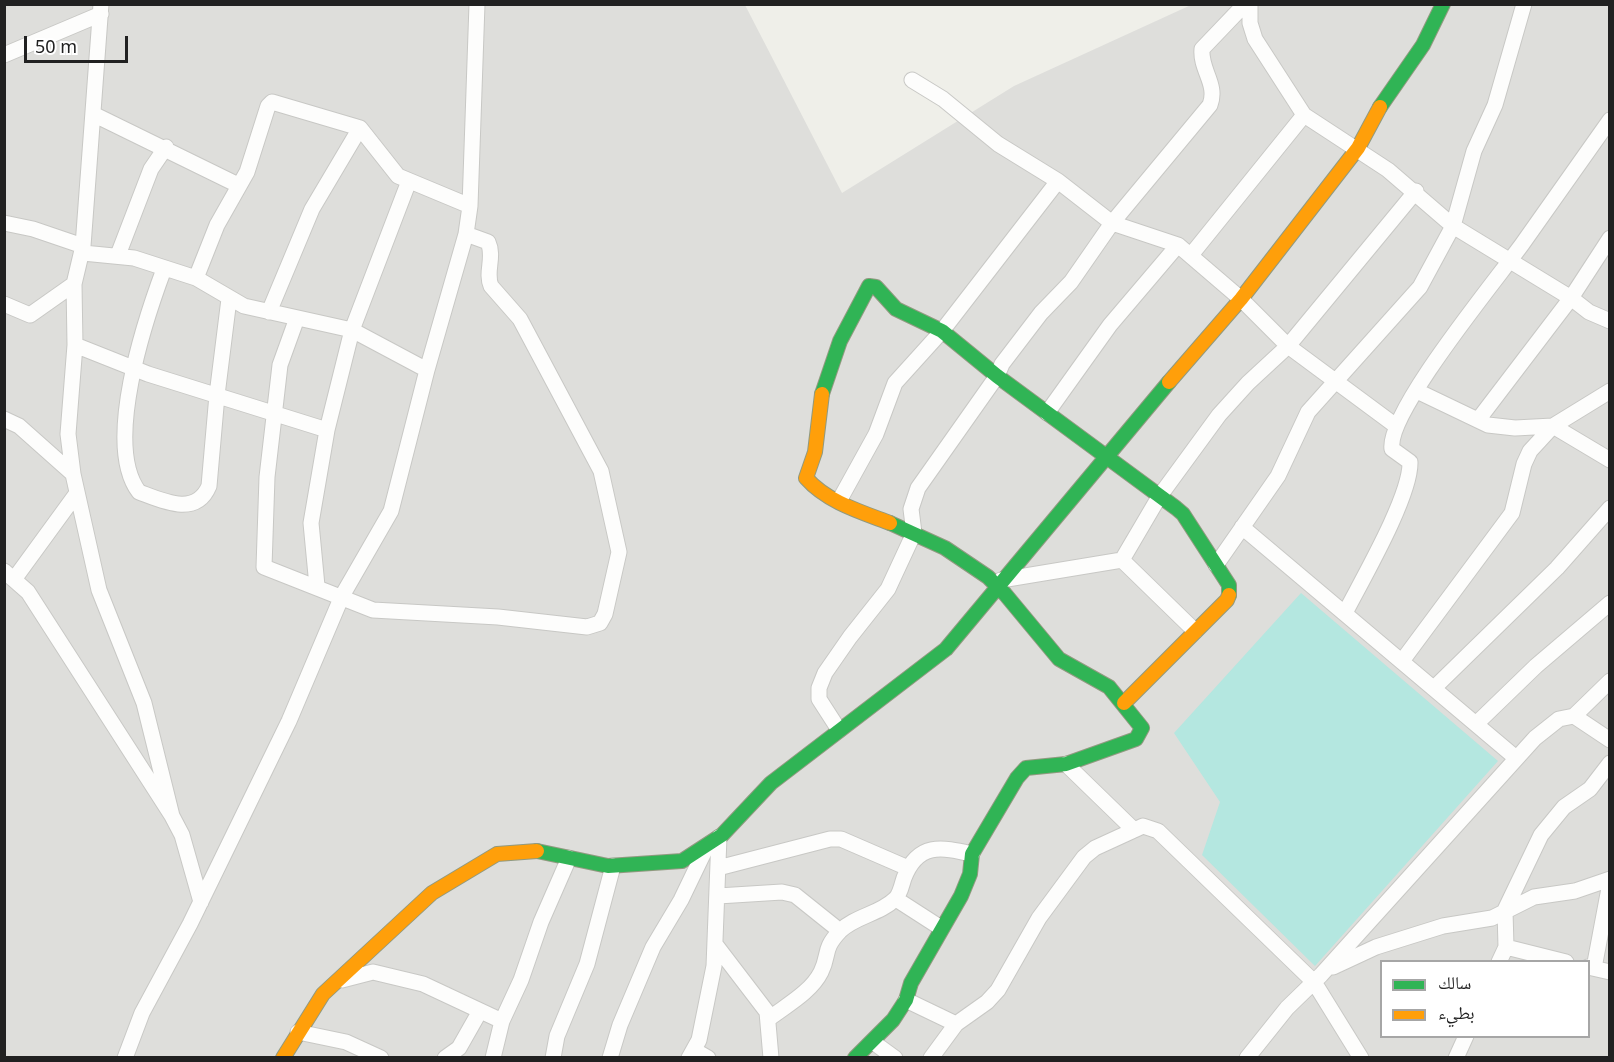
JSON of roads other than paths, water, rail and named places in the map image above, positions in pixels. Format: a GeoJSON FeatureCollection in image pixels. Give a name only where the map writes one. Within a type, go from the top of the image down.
{"type":"FeatureCollection","features":[{"type":"Feature","properties":{"kind":"street"},"geometry":{"type":"LineString","coordinates":[[124,1058],[142,1013],[201,902],[289,721],[342,596],[392,511],[427,370],[466,234],[470,206],[477,4]]}},
{"type":"Feature","properties":{"kind":"street"},"geometry":{"type":"LineString","coordinates":[[839,730],[819,699],[819,688],[825,673],[888,589],[914,533],[911,510],[918,488],[997,376],[1002,364],[1041,313],[1071,282],[1112,223],[1210,105],[1214,94],[1201,58],[1202,49],[1245,4]]}},
{"type":"Feature","properties":{"kind":"street"},"geometry":{"type":"LineString","coordinates":[[1250,4],[1250,23],[1255,39],[1304,115],[1358,148],[1416,191],[1453,226],[1571,298],[1589,312],[1610,321]]}},
{"type":"Feature","properties":{"kind":"street"},"geometry":{"type":"LineString","coordinates":[[283,1058],[296,1044],[323,994],[432,893],[497,854],[542,851],[613,866],[682,861],[713,841],[771,783],[946,649],[1105,456],[1241,299],[1358,148],[1387,95],[1423,45],[1443,4]]}},
{"type":"Feature","properties":{"kind":"street"},"geometry":{"type":"LineString","coordinates":[[1216,565],[1282,468],[1299,426],[1334,382],[1420,288],[1453,226],[1474,152],[1492,115],[1524,4]]}},
{"type":"Feature","properties":{"kind":"street"},"geometry":{"type":"LineString","coordinates":[[4,55],[101,9],[95,115],[83,250],[74,284],[75,345],[68,434],[73,474],[99,590],[144,703],[172,816]]}},
{"type":"Feature","properties":{"kind":"street"},"geometry":{"type":"LineString","coordinates":[[912,80],[943,99],[998,144],[1058,181],[1112,223],[1178,245],[1241,299],[1288,346],[1396,426]]}},
{"type":"Feature","properties":{"kind":"street"},"geometry":{"type":"LineString","coordinates":[[196,278],[217,225],[253,158],[268,106],[272,102],[360,128],[398,176],[470,206]]}},
{"type":"Feature","properties":{"kind":"street"},"geometry":{"type":"LineString","coordinates":[[95,115],[166,147],[238,185]]}},
{"type":"Feature","properties":{"kind":"street"},"geometry":{"type":"LineString","coordinates":[[1191,255],[1304,115]]}},
{"type":"Feature","properties":{"kind":"street"},"geometry":{"type":"LineString","coordinates":[[1345,613],[1379,550],[1409,478],[1410,462],[1392,449],[1391,441],[1396,426],[1432,364],[1509,262],[1610,120]]}},
{"type":"Feature","properties":{"kind":"street"},"geometry":{"type":"LineString","coordinates":[[269,312],[312,210],[360,128]]}},
{"type":"Feature","properties":{"kind":"street"},"geometry":{"type":"LineString","coordinates":[[118,255],[151,169],[166,147]]}},
{"type":"Feature","properties":{"kind":"street"},"geometry":{"type":"LineString","coordinates":[[317,586],[311,523],[327,430],[352,330],[409,181]]}},
{"type":"Feature","properties":{"kind":"street"},"geometry":{"type":"LineString","coordinates":[[839,501],[876,434],[895,383],[942,331],[1058,181]]}},
{"type":"Feature","properties":{"kind":"street"},"geometry":{"type":"LineString","coordinates":[[999,583],[1122,560],[1159,497],[1232,400],[1288,346],[1416,191]]}},
{"type":"Feature","properties":{"kind":"street"},"geometry":{"type":"LineString","coordinates":[[4,223],[26,226],[83,250],[118,255],[196,278],[229,299],[269,312],[352,330],[427,370]]}},
{"type":"Feature","properties":{"kind":"street"},"geometry":{"type":"LineString","coordinates":[[297,318],[280,365],[267,477],[264,567],[373,610],[385,612],[498,617],[587,627],[600,622],[605,614],[619,552],[601,471],[520,319],[489,280],[492,250],[488,242],[466,234]]}},
{"type":"Feature","properties":{"kind":"street"},"geometry":{"type":"LineString","coordinates":[[1478,420],[1571,298],[1610,238]]}},
{"type":"Feature","properties":{"kind":"street"},"geometry":{"type":"LineString","coordinates":[[1047,413],[1110,325],[1178,245]]}},
{"type":"Feature","properties":{"kind":"street"},"geometry":{"type":"LineString","coordinates":[[164,268],[144,322],[133,369],[124,449],[126,469],[139,492],[174,504],[192,505],[204,497],[209,486],[229,299]]}},
{"type":"Feature","properties":{"kind":"street"},"geometry":{"type":"LineString","coordinates":[[4,304],[30,315],[74,284]]}},
{"type":"Feature","properties":{"kind":"street"},"geometry":{"type":"LineString","coordinates":[[855,1058],[894,1020],[906,1000],[911,983],[961,896],[970,874],[972,854],[1017,778],[1026,768],[1037,765],[1066,764],[1136,739],[1141,734],[1142,728],[1124,703],[1104,684],[1058,658],[999,583],[914,533],[839,501],[810,484],[806,478],[815,452],[820,400],[840,341],[869,285],[876,287],[886,300],[904,314],[942,331],[997,376],[1183,514],[1216,565],[1230,592],[1227,600],[1124,703]]}},
{"type":"Feature","properties":{"kind":"street"},"geometry":{"type":"LineString","coordinates":[[75,345],[133,369],[327,430]]}},
{"type":"Feature","properties":{"kind":"street"},"geometry":{"type":"LineString","coordinates":[[1417,391],[1488,425],[1515,428],[1553,426],[1610,460]]}},
{"type":"Feature","properties":{"kind":"street"},"geometry":{"type":"LineString","coordinates":[[1402,661],[1512,513],[1524,464],[1530,452],[1553,426],[1610,391]]}},
{"type":"Feature","properties":{"kind":"street"},"geometry":{"type":"LineString","coordinates":[[4,419],[19,426],[73,474]]}},
{"type":"Feature","properties":{"kind":"street"},"geometry":{"type":"LineString","coordinates":[[77,493],[10,575],[28,592],[172,816],[182,835],[201,902]]}},
{"type":"Feature","properties":{"kind":"street"},"geometry":{"type":"LineString","coordinates":[[1434,688],[1557,568],[1610,508]]}},
{"type":"Feature","properties":{"kind":"street"},"geometry":{"type":"LineString","coordinates":[[1242,527],[1516,758]]}},
{"type":"Feature","properties":{"kind":"street"},"geometry":{"type":"LineString","coordinates":[[1122,560],[1195,631]]}},
{"type":"Feature","properties":{"kind":"street"},"geometry":{"type":"LineString","coordinates":[[1476,724],[1536,666],[1610,603]]}},
{"type":"Feature","properties":{"kind":"street"},"geometry":{"type":"LineString","coordinates":[[1247,1058],[1287,1008],[1317,979],[1516,758],[1548,726],[1574,716],[1610,681]]}},
{"type":"Feature","properties":{"kind":"street"},"geometry":{"type":"LineString","coordinates":[[1574,716],[1610,740]]}},
{"type":"Feature","properties":{"kind":"street"},"geometry":{"type":"LineString","coordinates":[[1500,960],[1506,946],[1505,910],[1541,835],[1564,807],[1590,789],[1610,763]]}},
{"type":"Feature","properties":{"kind":"street"},"geometry":{"type":"LineString","coordinates":[[1066,764],[1134,830]]}},
{"type":"Feature","properties":{"kind":"street"},"geometry":{"type":"LineString","coordinates":[[931,1058],[956,1024],[987,1002],[998,990],[1039,918],[1084,857],[1095,848],[1143,826],[1158,831],[1317,979],[1361,1058]]}},
{"type":"Feature","properties":{"kind":"street"},"geometry":{"type":"LineString","coordinates":[[718,868],[830,839],[841,839],[908,868]]}},
{"type":"Feature","properties":{"kind":"street"},"geometry":{"type":"LineString","coordinates":[[708,1058],[692,1054],[699,1040],[714,966],[718,868],[713,841]]}},
{"type":"Feature","properties":{"kind":"street"},"geometry":{"type":"LineString","coordinates":[[610,1058],[620,1025],[653,947],[713,841]]}},
{"type":"Feature","properties":{"kind":"street"},"geometry":{"type":"LineString","coordinates":[[770,1018],[807,989],[820,974],[825,950],[840,931],[848,924],[896,898],[908,868],[915,858],[928,850],[943,848],[972,854]]}},
{"type":"Feature","properties":{"kind":"street"},"geometry":{"type":"LineString","coordinates":[[493,1058],[502,1022],[569,858]]}},
{"type":"Feature","properties":{"kind":"street"},"geometry":{"type":"LineString","coordinates":[[553,1058],[557,1036],[587,964],[613,866]]}},
{"type":"Feature","properties":{"kind":"street"},"geometry":{"type":"LineString","coordinates":[[1317,979],[1345,960],[1376,947],[1443,926],[1492,918],[1546,893],[1575,891],[1610,879]]}},
{"type":"Feature","properties":{"kind":"street"},"geometry":{"type":"LineString","coordinates":[[1610,883],[1591,968],[1610,972]]}},
{"type":"Feature","properties":{"kind":"street"},"geometry":{"type":"LineString","coordinates":[[718,896],[782,892],[795,896],[840,931]]}},
{"type":"Feature","properties":{"kind":"street"},"geometry":{"type":"LineString","coordinates":[[896,898],[941,928]]}},
{"type":"Feature","properties":{"kind":"street"},"geometry":{"type":"LineString","coordinates":[[715,944],[758,996],[770,1018],[769,1051],[757,1058]]}},
{"type":"Feature","properties":{"kind":"street"},"geometry":{"type":"LineString","coordinates":[[1506,946],[1558,960]]}},
{"type":"Feature","properties":{"kind":"street"},"geometry":{"type":"LineString","coordinates":[[338,981],[373,972],[423,984],[502,1022]]}},
{"type":"Feature","properties":{"kind":"street"},"geometry":{"type":"LineString","coordinates":[[906,1000],[956,1024]]}},
{"type":"Feature","properties":{"kind":"street"},"geometry":{"type":"LineString","coordinates":[[445,1058],[459,1048],[480,1011]]}},
{"type":"Feature","properties":{"kind":"street"},"geometry":{"type":"LineString","coordinates":[[1456,1058],[1465,1038]]}},
{"type":"Feature","properties":{"kind":"street"},"geometry":{"type":"LineString","coordinates":[[296,1044],[346,1042],[381,1058]]}},
{"type":"Feature","properties":{"kind":"street"},"geometry":{"type":"LineString","coordinates":[[873,1042],[895,1058]]}}]}
